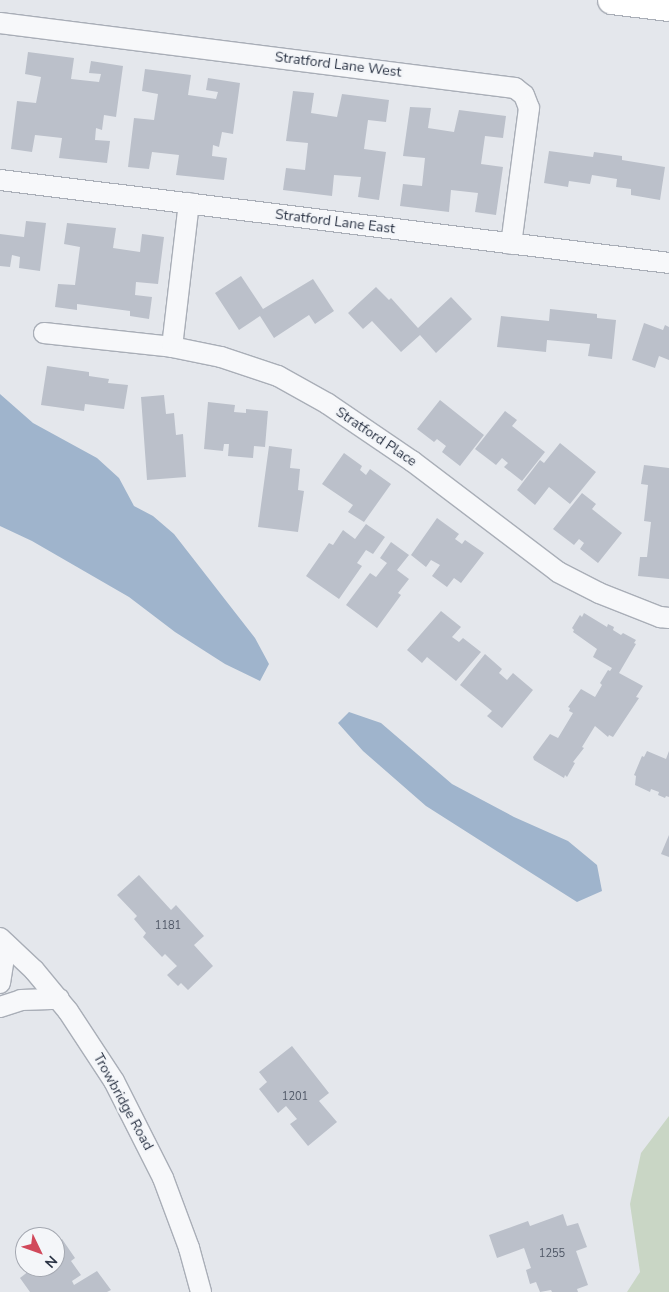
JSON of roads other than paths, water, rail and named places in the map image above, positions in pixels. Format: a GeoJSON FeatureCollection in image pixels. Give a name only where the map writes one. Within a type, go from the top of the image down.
{"type":"FeatureCollection","features":[{"type":"Feature","properties":{"kind":"main road"},"geometry":{"type":"LineString","coordinates":[[612,0],[669,7]]}},
{"type":"Feature","properties":{"kind":"street","name":"Stratford Lane West"},"geometry":{"type":"LineString","coordinates":[[0,23],[515,88],[524,95],[529,108],[511,244]]}},
{"type":"Feature","properties":{"kind":"street","name":"Stratford Lane East"},"geometry":{"type":"LineString","coordinates":[[0,180],[669,263]]}},
{"type":"Feature","properties":{"kind":"street"},"geometry":{"type":"LineString","coordinates":[[172,347],[188,203]]}},
{"type":"Feature","properties":{"kind":"street","name":"Stratford Place"},"geometry":{"type":"LineString","coordinates":[[44,332],[172,347],[246,364],[297,385],[412,461],[558,572],[599,593],[666,621]]}},
{"type":"Feature","properties":{"kind":"street"},"geometry":{"type":"LineString","coordinates":[[0,984],[3,941]]}},
{"type":"Feature","properties":{"kind":"street","name":"Trowbridge Road"},"geometry":{"type":"LineString","coordinates":[[3,941],[59,1000],[105,1065],[149,1146],[177,1213],[200,1292]]}},
{"type":"Feature","properties":{"kind":"street"},"geometry":{"type":"LineString","coordinates":[[0,1007],[21,1000],[59,1000]]}},
{"type":"Feature","properties":{"kind":"water"},"geometry":{"type":"Polygon","coordinates":[[[0,394],[33,423],[97,458],[119,478],[134,506],[153,516],[174,534],[255,638],[269,664],[260,681],[225,664],[175,632],[129,597],[32,541],[0,526],[0,394]]]}},
{"type":"Feature","properties":{"kind":"water"},"geometry":{"type":"Polygon","coordinates":[[[349,712],[381,723],[452,784],[514,817],[568,841],[597,865],[602,891],[577,902],[426,806],[363,751],[338,723],[349,712]]]}}]}
